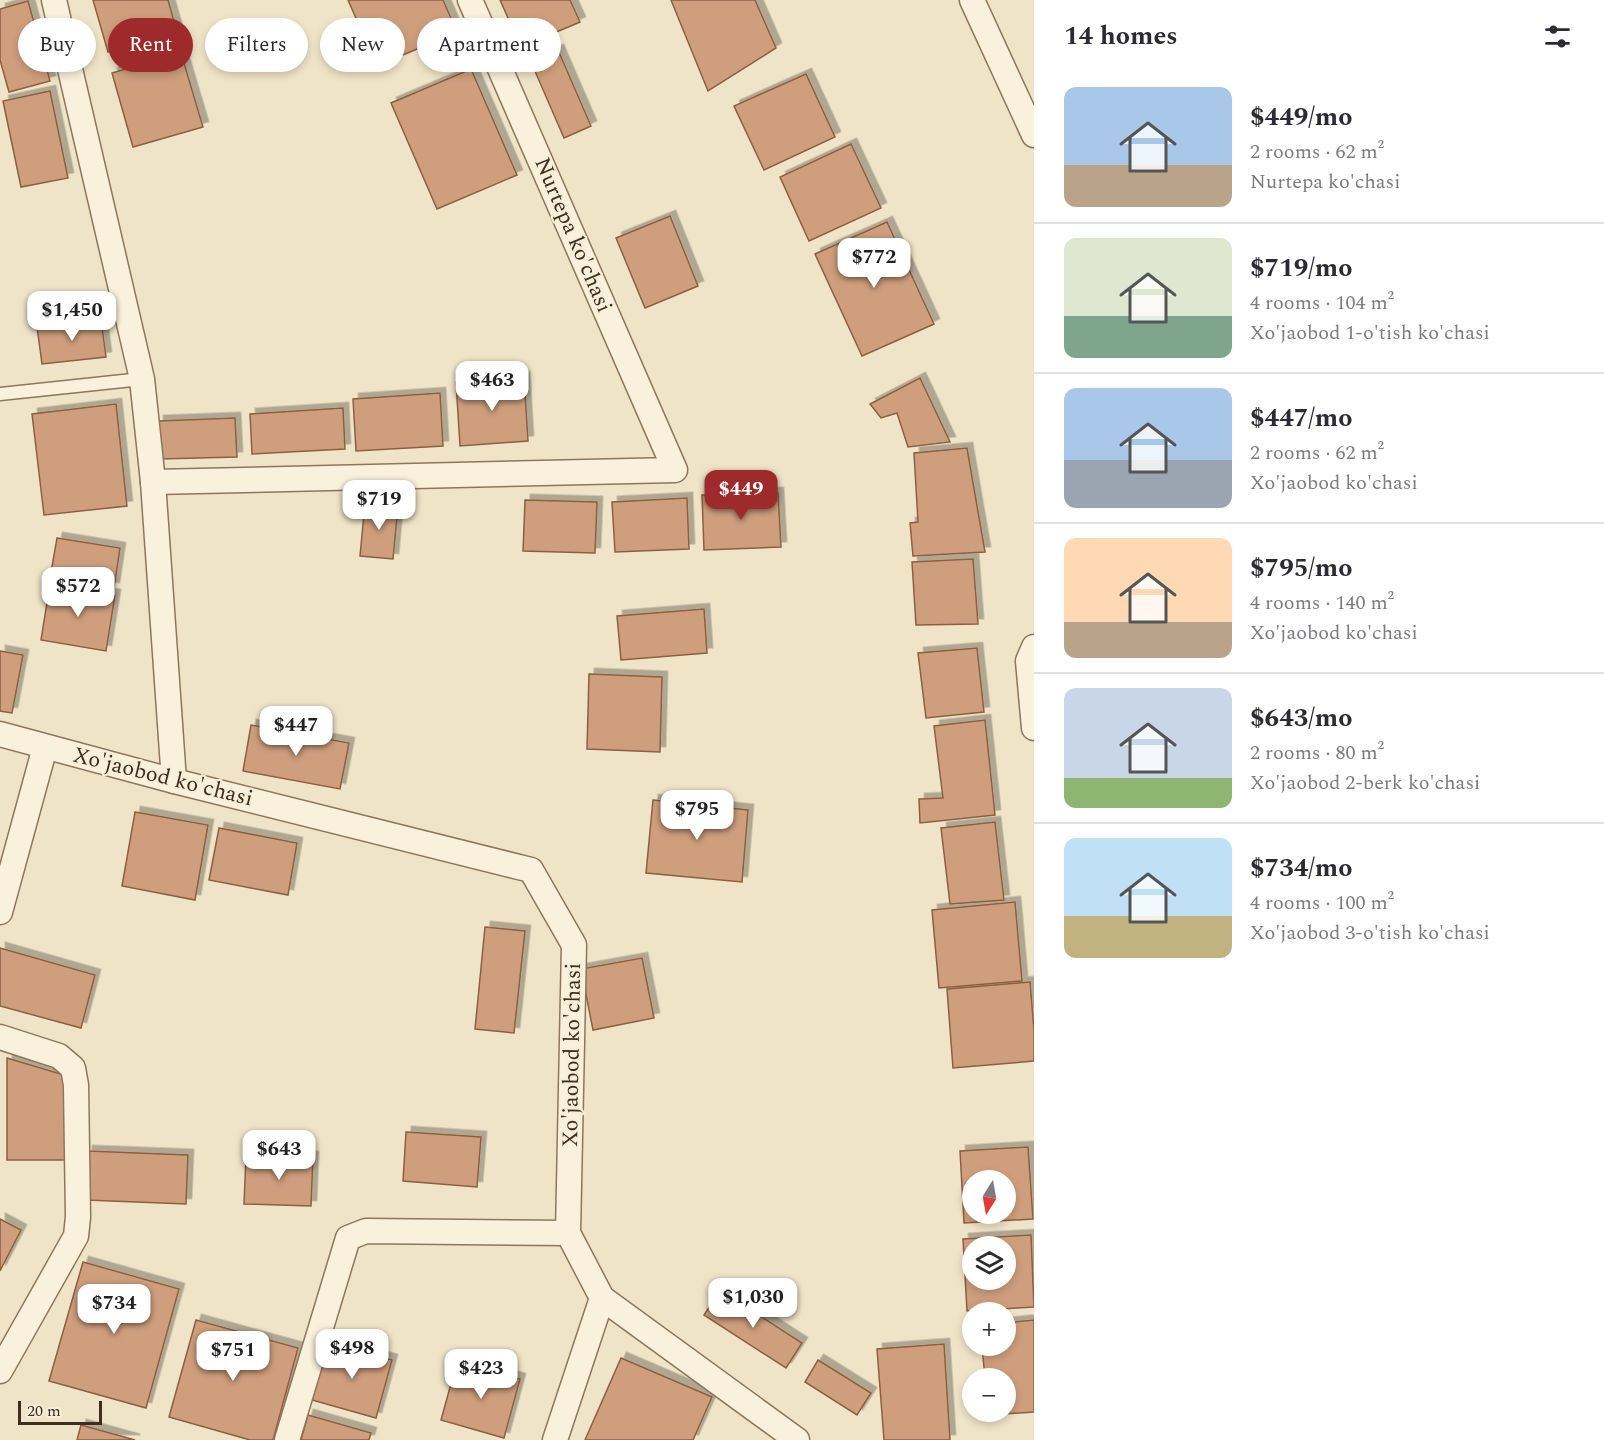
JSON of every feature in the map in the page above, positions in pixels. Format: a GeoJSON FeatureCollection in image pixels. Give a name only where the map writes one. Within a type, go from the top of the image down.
{"type":"FeatureCollection","features":[{"type":"Feature","properties":{"kind":"street"},"geometry":{"type":"LineString","coordinates":[[54,0],[142,379],[153,482],[174,781]]}},
{"type":"Feature","properties":{"kind":"street","name":"Nurtepa ko'chasi"},"geometry":{"type":"LineString","coordinates":[[153,482],[675,470],[470,0]]}},
{"type":"Feature","properties":{"kind":"street"},"geometry":{"type":"LineString","coordinates":[[972,0],[1034,135]]}},
{"type":"Feature","properties":{"kind":"street"},"geometry":{"type":"LineString","coordinates":[[1034,647],[1028,661],[1034,728]]}},
{"type":"Feature","properties":{"kind":"street","name":"Xo'jaobod ko'chasi"},"geometry":{"type":"LineString","coordinates":[[0,734],[174,781],[531,870],[574,945],[568,1233],[602,1298],[796,1440]]}},
{"type":"Feature","properties":{"kind":"street"},"geometry":{"type":"LineString","coordinates":[[0,912],[45,747]]}},
{"type":"Feature","properties":{"kind":"street"},"geometry":{"type":"LineString","coordinates":[[0,1037],[59,1056],[73,1068],[76,1085],[78,1217],[76,1236],[0,1371]]}},
{"type":"Feature","properties":{"kind":"street"},"geometry":{"type":"LineString","coordinates":[[286,1440],[348,1238],[366,1231],[568,1233]]}},
{"type":"Feature","properties":{"kind":"street"},"geometry":{"type":"LineString","coordinates":[[555,1440],[602,1298]]}},
{"type":"Feature","properties":{"kind":"lane"},"geometry":{"type":"LineString","coordinates":[[0,394],[142,379]]}},
{"type":"Feature","properties":{"kind":"building"},"geometry":{"type":"Polygon","coordinates":[[[93,0],[168,0],[173,18],[108,18],[108,52],[93,0]]]}},
{"type":"Feature","properties":{"kind":"building"},"geometry":{"type":"Polygon","coordinates":[[[348,0],[443,0],[451,18],[417,18],[417,49],[405,54],[405,18],[356,18],[348,0]]]}},
{"type":"Feature","properties":{"kind":"building"},"geometry":{"type":"Polygon","coordinates":[[[500,0],[570,0],[580,22],[561,30],[561,18],[508,18],[500,0]]]}},
{"type":"Feature","properties":{"kind":"building"},"geometry":{"type":"Polygon","coordinates":[[[671,0],[755,0],[776,48],[708,91],[671,0]]]}},
{"type":"Feature","properties":{"kind":"building"},"geometry":{"type":"Polygon","coordinates":[[[28,1],[33,18],[18,18],[18,72],[48,72],[50,81],[9,92],[0,60],[0,9],[28,1]]]}},
{"type":"Feature","properties":{"kind":"building"},"geometry":{"type":"Polygon","coordinates":[[[561,57],[591,126],[564,138],[535,72],[561,72],[561,57]]]}},
{"type":"Feature","properties":{"kind":"building"},"geometry":{"type":"Polygon","coordinates":[[[187,72],[203,127],[133,147],[112,73],[187,72]]]}},
{"type":"Feature","properties":{"kind":"building"},"geometry":{"type":"Polygon","coordinates":[[[464,72],[472,72],[517,175],[437,209],[391,103],[464,72]]]}},
{"type":"Feature","properties":{"kind":"building"},"geometry":{"type":"Polygon","coordinates":[[[806,74],[835,137],[764,170],[734,106],[806,74]]]}},
{"type":"Feature","properties":{"kind":"building"},"geometry":{"type":"Polygon","coordinates":[[[50,91],[68,178],[21,187],[3,101],[50,91]]]}},
{"type":"Feature","properties":{"kind":"building"},"geometry":{"type":"Polygon","coordinates":[[[851,144],[881,208],[809,241],[780,177],[851,144]]]}},
{"type":"Feature","properties":{"kind":"building"},"geometry":{"type":"Polygon","coordinates":[[[670,216],[698,286],[645,308],[616,238],[670,216]]]}},
{"type":"Feature","properties":{"kind":"building"},"geometry":{"type":"Polygon","coordinates":[[[887,222],[934,324],[862,356],[815,254],[887,222]]]}},
{"type":"Feature","properties":{"kind":"building"},"geometry":{"type":"Polygon","coordinates":[[[101,320],[106,357],[42,364],[37,327],[101,320]]]}},
{"type":"Feature","properties":{"kind":"building"},"geometry":{"type":"Polygon","coordinates":[[[524,377],[528,441],[460,446],[456,382],[524,377]]]}},
{"type":"Feature","properties":{"kind":"building"},"geometry":{"type":"Polygon","coordinates":[[[920,378],[950,442],[908,447],[897,413],[881,418],[870,404],[920,378]]]}},
{"type":"Feature","properties":{"kind":"building"},"geometry":{"type":"Polygon","coordinates":[[[440,393],[443,446],[356,451],[353,399],[440,393]]]}},
{"type":"Feature","properties":{"kind":"building"},"geometry":{"type":"Polygon","coordinates":[[[116,404],[127,506],[44,515],[32,414],[116,404]]]}},
{"type":"Feature","properties":{"kind":"building"},"geometry":{"type":"Polygon","coordinates":[[[343,408],[345,449],[252,454],[250,414],[343,408]]]}},
{"type":"Feature","properties":{"kind":"building"},"geometry":{"type":"Polygon","coordinates":[[[235,418],[237,457],[160,459],[158,421],[235,418]]]}},
{"type":"Feature","properties":{"kind":"building"},"geometry":{"type":"Polygon","coordinates":[[[967,448],[985,552],[913,556],[910,523],[918,522],[914,453],[967,448]]]}},
{"type":"Feature","properties":{"kind":"building"},"geometry":{"type":"Polygon","coordinates":[[[778,493],[781,547],[704,550],[702,495],[778,493]]]}},
{"type":"Feature","properties":{"kind":"building"},"geometry":{"type":"Polygon","coordinates":[[[687,498],[689,549],[615,552],[612,502],[687,498]]]}},
{"type":"Feature","properties":{"kind":"building"},"geometry":{"type":"Polygon","coordinates":[[[525,500],[597,502],[595,553],[523,551],[525,500]]]}},
{"type":"Feature","properties":{"kind":"building"},"geometry":{"type":"Polygon","coordinates":[[[365,503],[398,506],[393,559],[360,556],[365,503]]]}},
{"type":"Feature","properties":{"kind":"building"},"geometry":{"type":"Polygon","coordinates":[[[57,538],[120,548],[114,588],[50,578],[57,538]]]}},
{"type":"Feature","properties":{"kind":"building"},"geometry":{"type":"Polygon","coordinates":[[[973,559],[978,624],[916,625],[912,562],[973,559]]]}},
{"type":"Feature","properties":{"kind":"building"},"geometry":{"type":"Polygon","coordinates":[[[50,584],[115,595],[106,651],[41,640],[50,584]]]}},
{"type":"Feature","properties":{"kind":"building"},"geometry":{"type":"Polygon","coordinates":[[[704,609],[707,653],[621,660],[617,616],[704,609]]]}},
{"type":"Feature","properties":{"kind":"building"},"geometry":{"type":"Polygon","coordinates":[[[977,648],[984,712],[926,718],[918,653],[977,648]]]}},
{"type":"Feature","properties":{"kind":"building"},"geometry":{"type":"Polygon","coordinates":[[[0,651],[23,655],[12,713],[0,711],[0,651]]]}},
{"type":"Feature","properties":{"kind":"building"},"geometry":{"type":"Polygon","coordinates":[[[589,674],[662,677],[660,752],[587,749],[589,674]]]}},
{"type":"Feature","properties":{"kind":"building"},"geometry":{"type":"Polygon","coordinates":[[[985,720],[995,815],[920,823],[919,799],[943,798],[934,726],[985,720]]]}},
{"type":"Feature","properties":{"kind":"building"},"geometry":{"type":"Polygon","coordinates":[[[251,725],[349,743],[340,789],[243,771],[251,725]]]}},
{"type":"Feature","properties":{"kind":"building"},"geometry":{"type":"Polygon","coordinates":[[[653,800],[748,810],[742,882],[646,873],[653,800]]]}},
{"type":"Feature","properties":{"kind":"building"},"geometry":{"type":"Polygon","coordinates":[[[135,812],[208,825],[195,900],[122,886],[135,812]]]}},
{"type":"Feature","properties":{"kind":"building"},"geometry":{"type":"Polygon","coordinates":[[[995,822],[1004,900],[950,904],[941,828],[995,822]]]}},
{"type":"Feature","properties":{"kind":"building"},"geometry":{"type":"Polygon","coordinates":[[[219,828],[297,843],[288,895],[209,880],[219,828]]]}},
{"type":"Feature","properties":{"kind":"building"},"geometry":{"type":"Polygon","coordinates":[[[1015,902],[1022,981],[939,988],[932,910],[1015,902]]]}},
{"type":"Feature","properties":{"kind":"building"},"geometry":{"type":"Polygon","coordinates":[[[485,927],[525,931],[514,1033],[475,1029],[485,927]]]}},
{"type":"Feature","properties":{"kind":"building"},"geometry":{"type":"Polygon","coordinates":[[[0,948],[95,975],[81,1028],[0,1006],[0,948]]]}},
{"type":"Feature","properties":{"kind":"building"},"geometry":{"type":"Polygon","coordinates":[[[642,958],[654,1018],[593,1030],[581,969],[642,958]]]}},
{"type":"Feature","properties":{"kind":"building"},"geometry":{"type":"Polygon","coordinates":[[[1030,982],[1034,1061],[953,1068],[947,989],[1030,982]]]}},
{"type":"Feature","properties":{"kind":"building"},"geometry":{"type":"Polygon","coordinates":[[[7,1058],[64,1075],[65,1160],[7,1160],[7,1058]]]}},
{"type":"Feature","properties":{"kind":"building"},"geometry":{"type":"Polygon","coordinates":[[[406,1132],[481,1137],[477,1187],[403,1181],[406,1132]]]}},
{"type":"Feature","properties":{"kind":"building"},"geometry":{"type":"Polygon","coordinates":[[[1028,1147],[1033,1219],[1016,1220],[1016,1170],[962,1170],[962,1187],[960,1151],[1028,1147]]]}},
{"type":"Feature","properties":{"kind":"building"},"geometry":{"type":"Polygon","coordinates":[[[87,1151],[188,1155],[186,1204],[86,1200],[87,1151]]]}},
{"type":"Feature","properties":{"kind":"building"},"geometry":{"type":"Polygon","coordinates":[[[246,1156],[313,1157],[311,1206],[244,1204],[246,1156]]]}},
{"type":"Feature","properties":{"kind":"building"},"geometry":{"type":"Polygon","coordinates":[[[0,1219],[21,1230],[0,1271],[0,1219]]]}},
{"type":"Feature","properties":{"kind":"building"},"geometry":{"type":"Polygon","coordinates":[[[1031,1235],[1034,1307],[1016,1308],[1016,1302],[966,1302],[966,1290],[1016,1290],[1016,1236],[1014,1236],[1031,1235]]]}},
{"type":"Feature","properties":{"kind":"building"},"geometry":{"type":"Polygon","coordinates":[[[83,1262],[179,1289],[146,1408],[49,1381],[83,1262]]]}},
{"type":"Feature","properties":{"kind":"building"},"geometry":{"type":"Polygon","coordinates":[[[720,1290],[802,1343],[786,1368],[704,1315],[720,1290]]]}},
{"type":"Feature","properties":{"kind":"building"},"geometry":{"type":"Polygon","coordinates":[[[196,1320],[298,1348],[273,1440],[250,1440],[169,1417],[196,1320]]]}},
{"type":"Feature","properties":{"kind":"building"},"geometry":{"type":"Polygon","coordinates":[[[1034,1320],[1034,1412],[1016,1413],[1016,1368],[984,1368],[983,1356],[1016,1356],[1016,1322],[1034,1320]]]}},
{"type":"Feature","properties":{"kind":"building"},"geometry":{"type":"Polygon","coordinates":[[[328,1342],[392,1360],[376,1418],[312,1400],[328,1342]]]}},
{"type":"Feature","properties":{"kind":"building"},"geometry":{"type":"Polygon","coordinates":[[[944,1344],[950,1440],[884,1440],[877,1349],[944,1344]]]}},
{"type":"Feature","properties":{"kind":"building"},"geometry":{"type":"Polygon","coordinates":[[[621,1358],[712,1397],[693,1440],[585,1440],[621,1358]]]}},
{"type":"Feature","properties":{"kind":"building"},"geometry":{"type":"Polygon","coordinates":[[[818,1360],[871,1393],[857,1415],[805,1382],[818,1360]]]}},
{"type":"Feature","properties":{"kind":"building"},"geometry":{"type":"Polygon","coordinates":[[[457,1362],[520,1379],[504,1438],[441,1420],[457,1362]]]}},
{"type":"Feature","properties":{"kind":"building"},"geometry":{"type":"Polygon","coordinates":[[[308,1415],[371,1433],[369,1440],[301,1440],[308,1415]]]}},
{"type":"Feature","properties":{"kind":"building"},"geometry":{"type":"Polygon","coordinates":[[[81,1425],[135,1440],[77,1440],[81,1425]]]}}]}
